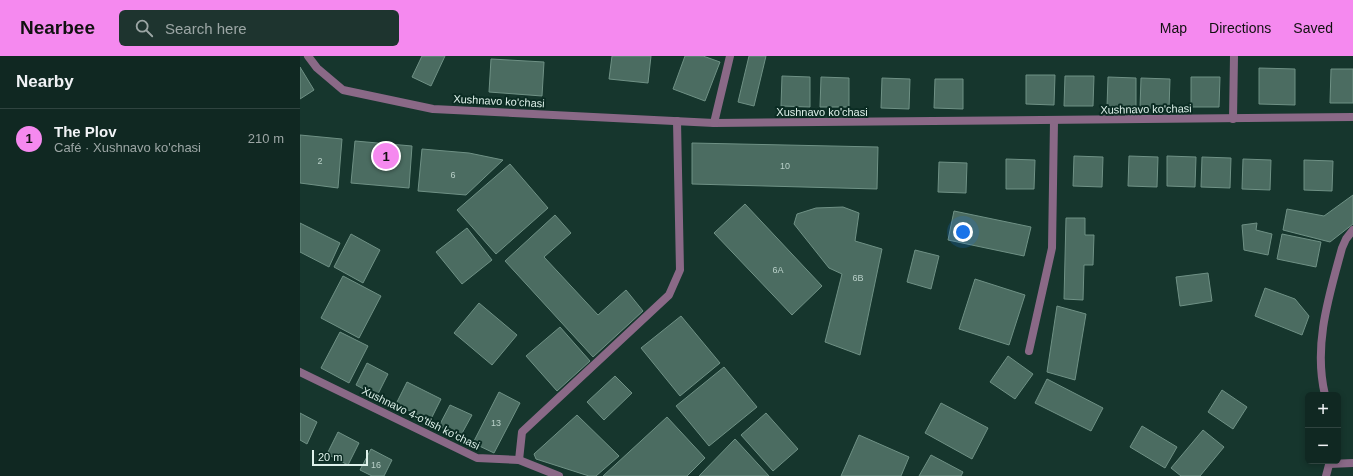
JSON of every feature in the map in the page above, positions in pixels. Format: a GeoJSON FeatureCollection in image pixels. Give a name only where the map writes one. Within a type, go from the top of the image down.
{"type":"FeatureCollection","features":[{"type":"Feature","properties":{"kind":"street","name":"Xushnavo ko'chasi"},"geometry":{"type":"LineString","coordinates":[[308,56],[317,68],[343,90],[433,109],[714,123],[1353,117]]}},
{"type":"Feature","properties":{"kind":"street"},"geometry":{"type":"LineString","coordinates":[[714,123],[730,56]]}},
{"type":"Feature","properties":{"kind":"street"},"geometry":{"type":"LineString","coordinates":[[1233,119],[1234,56]]}},
{"type":"Feature","properties":{"kind":"street"},"geometry":{"type":"LineString","coordinates":[[519,460],[522,432],[669,295],[680,270],[677,121]]}},
{"type":"Feature","properties":{"kind":"street"},"geometry":{"type":"LineString","coordinates":[[1029,351],[1052,248],[1054,121]]}},
{"type":"Feature","properties":{"kind":"street"},"geometry":{"type":"LineString","coordinates":[[1324,392],[1320,368],[1321,342],[1325,317],[1342,248],[1346,239],[1353,230]]}},
{"type":"Feature","properties":{"kind":"street","name":"Xushnavo 4-o'tish ko'chasi"},"geometry":{"type":"LineString","coordinates":[[300,372],[477,458],[519,460],[559,476]]}},
{"type":"Feature","properties":{"kind":"street"},"geometry":{"type":"LineString","coordinates":[[1341,463],[1353,463]]}},
{"type":"Feature","properties":{"kind":"street"},"geometry":{"type":"LineString","coordinates":[[1326,476],[1329,464]]}},
{"type":"Feature","properties":{"kind":"building"},"geometry":{"type":"Polygon","coordinates":[[[422,56],[445,56],[431,86],[412,77],[422,56]]]}},
{"type":"Feature","properties":{"kind":"building"},"geometry":{"type":"Polygon","coordinates":[[[612,56],[651,56],[648,83],[609,79],[612,56]]]}},
{"type":"Feature","properties":{"kind":"building"},"geometry":{"type":"Polygon","coordinates":[[[685,56],[703,56],[720,62],[705,101],[673,89],[685,56]]]}},
{"type":"Feature","properties":{"kind":"building"},"geometry":{"type":"Polygon","coordinates":[[[749,56],[766,56],[754,106],[738,102],[749,56]]]}},
{"type":"Feature","properties":{"kind":"building"},"geometry":{"type":"Polygon","coordinates":[[[491,59],[544,62],[542,96],[489,92],[491,59]]]}},
{"type":"Feature","properties":{"kind":"building"},"geometry":{"type":"Polygon","coordinates":[[[300,67],[314,90],[300,99],[300,67]]]}},
{"type":"Feature","properties":{"kind":"building"},"geometry":{"type":"Polygon","coordinates":[[[1259,68],[1295,69],[1295,105],[1259,104],[1259,68]]]}},
{"type":"Feature","properties":{"kind":"building"},"geometry":{"type":"Polygon","coordinates":[[[1331,69],[1353,69],[1353,103],[1330,103],[1331,69]]]}},
{"type":"Feature","properties":{"kind":"building"},"geometry":{"type":"Polygon","coordinates":[[[1026,75],[1055,75],[1054,105],[1026,104],[1026,75]]]}},
{"type":"Feature","properties":{"kind":"building"},"geometry":{"type":"Polygon","coordinates":[[[782,76],[810,77],[810,107],[781,106],[782,76]]]}},
{"type":"Feature","properties":{"kind":"building"},"geometry":{"type":"Polygon","coordinates":[[[1065,76],[1094,76],[1093,106],[1064,106],[1065,76]]]}},
{"type":"Feature","properties":{"kind":"building"},"geometry":{"type":"Polygon","coordinates":[[[821,77],[849,78],[849,107],[820,107],[821,77]]]}},
{"type":"Feature","properties":{"kind":"building"},"geometry":{"type":"Polygon","coordinates":[[[1108,77],[1136,78],[1136,108],[1107,107],[1108,77]]]}},
{"type":"Feature","properties":{"kind":"building"},"geometry":{"type":"Polygon","coordinates":[[[1191,77],[1220,77],[1219,107],[1191,107],[1191,77]]]}},
{"type":"Feature","properties":{"kind":"building"},"geometry":{"type":"Polygon","coordinates":[[[882,78],[910,79],[909,109],[881,108],[882,78]]]}},
{"type":"Feature","properties":{"kind":"building"},"geometry":{"type":"Polygon","coordinates":[[[1141,78],[1170,79],[1169,109],[1140,108],[1141,78]]]}},
{"type":"Feature","properties":{"kind":"building"},"geometry":{"type":"Polygon","coordinates":[[[935,79],[963,79],[963,109],[934,108],[935,79]]]}},
{"type":"Feature","properties":{"kind":"building"},"geometry":{"type":"Polygon","coordinates":[[[300,135],[342,139],[338,188],[300,183],[300,135]]]}},
{"type":"Feature","properties":{"kind":"building"},"geometry":{"type":"Polygon","coordinates":[[[355,141],[412,146],[409,188],[351,183],[355,141]]]}},
{"type":"Feature","properties":{"kind":"building"},"geometry":{"type":"Polygon","coordinates":[[[692,143],[878,147],[877,189],[692,184],[692,143]]]}},
{"type":"Feature","properties":{"kind":"building"},"geometry":{"type":"Polygon","coordinates":[[[422,149],[469,153],[503,160],[466,195],[418,191],[422,149]]]}},
{"type":"Feature","properties":{"kind":"building"},"geometry":{"type":"Polygon","coordinates":[[[1074,156],[1103,157],[1102,187],[1073,186],[1074,156]]]}},
{"type":"Feature","properties":{"kind":"building"},"geometry":{"type":"Polygon","coordinates":[[[1129,156],[1158,157],[1157,187],[1128,186],[1129,156]]]}},
{"type":"Feature","properties":{"kind":"building"},"geometry":{"type":"Polygon","coordinates":[[[1167,156],[1196,157],[1195,187],[1167,186],[1167,156]]]}},
{"type":"Feature","properties":{"kind":"building"},"geometry":{"type":"Polygon","coordinates":[[[1202,157],[1231,158],[1230,188],[1201,187],[1202,157]]]}},
{"type":"Feature","properties":{"kind":"building"},"geometry":{"type":"Polygon","coordinates":[[[1006,159],[1035,160],[1034,189],[1006,189],[1006,159]]]}},
{"type":"Feature","properties":{"kind":"building"},"geometry":{"type":"Polygon","coordinates":[[[1243,159],[1271,160],[1270,190],[1242,189],[1243,159]]]}},
{"type":"Feature","properties":{"kind":"building"},"geometry":{"type":"Polygon","coordinates":[[[1304,160],[1333,161],[1332,191],[1304,190],[1304,160]]]}},
{"type":"Feature","properties":{"kind":"building"},"geometry":{"type":"Polygon","coordinates":[[[939,162],[967,163],[966,193],[938,192],[939,162]]]}},
{"type":"Feature","properties":{"kind":"building"},"geometry":{"type":"Polygon","coordinates":[[[510,164],[548,208],[496,254],[457,210],[510,164]]]}},
{"type":"Feature","properties":{"kind":"building"},"geometry":{"type":"Polygon","coordinates":[[[1353,195],[1353,224],[1330,242],[1283,230],[1287,209],[1324,216],[1353,195]]]}},
{"type":"Feature","properties":{"kind":"building"},"geometry":{"type":"Polygon","coordinates":[[[745,204],[822,286],[792,315],[714,233],[745,204]]]}},
{"type":"Feature","properties":{"kind":"building"},"geometry":{"type":"Polygon","coordinates":[[[843,207],[859,213],[855,241],[882,249],[860,355],[825,342],[842,274],[829,268],[794,224],[797,214],[816,208],[843,207]]]}},
{"type":"Feature","properties":{"kind":"building"},"geometry":{"type":"Polygon","coordinates":[[[954,211],[1031,227],[1024,256],[948,240],[954,211]]]}},
{"type":"Feature","properties":{"kind":"building"},"geometry":{"type":"Polygon","coordinates":[[[555,215],[571,233],[544,257],[598,315],[626,290],[643,311],[593,357],[505,261],[555,215]]]}},
{"type":"Feature","properties":{"kind":"building"},"geometry":{"type":"Polygon","coordinates":[[[1066,218],[1085,218],[1085,235],[1094,235],[1093,265],[1084,265],[1083,300],[1064,299],[1066,218]]]}},
{"type":"Feature","properties":{"kind":"building"},"geometry":{"type":"Polygon","coordinates":[[[300,223],[340,243],[329,267],[300,252],[300,223]]]}},
{"type":"Feature","properties":{"kind":"building"},"geometry":{"type":"Polygon","coordinates":[[[1257,223],[1256,230],[1272,234],[1268,255],[1244,250],[1242,225],[1257,223]]]}},
{"type":"Feature","properties":{"kind":"building"},"geometry":{"type":"Polygon","coordinates":[[[467,228],[492,260],[462,284],[436,252],[467,228]]]}},
{"type":"Feature","properties":{"kind":"building"},"geometry":{"type":"Polygon","coordinates":[[[351,234],[380,250],[363,283],[334,267],[351,234]]]}},
{"type":"Feature","properties":{"kind":"building"},"geometry":{"type":"Polygon","coordinates":[[[1282,234],[1321,242],[1316,267],[1277,259],[1282,234]]]}},
{"type":"Feature","properties":{"kind":"building"},"geometry":{"type":"Polygon","coordinates":[[[915,250],[939,256],[931,289],[907,282],[915,250]]]}},
{"type":"Feature","properties":{"kind":"building"},"geometry":{"type":"Polygon","coordinates":[[[1208,273],[1212,301],[1180,306],[1176,277],[1208,273]]]}},
{"type":"Feature","properties":{"kind":"building"},"geometry":{"type":"Polygon","coordinates":[[[343,276],[381,296],[359,338],[321,318],[343,276]]]}},
{"type":"Feature","properties":{"kind":"building"},"geometry":{"type":"Polygon","coordinates":[[[975,279],[1025,295],[1009,345],[959,329],[975,279]]]}},
{"type":"Feature","properties":{"kind":"building"},"geometry":{"type":"Polygon","coordinates":[[[1265,288],[1295,299],[1309,316],[1302,335],[1255,316],[1265,288]]]}},
{"type":"Feature","properties":{"kind":"building"},"geometry":{"type":"Polygon","coordinates":[[[479,303],[517,335],[492,365],[454,333],[479,303]]]}},
{"type":"Feature","properties":{"kind":"building"},"geometry":{"type":"Polygon","coordinates":[[[1057,306],[1086,314],[1075,380],[1047,372],[1057,306]]]}},
{"type":"Feature","properties":{"kind":"building"},"geometry":{"type":"Polygon","coordinates":[[[681,316],[720,363],[680,396],[641,348],[681,316]]]}},
{"type":"Feature","properties":{"kind":"building"},"geometry":{"type":"Polygon","coordinates":[[[560,327],[590,361],[557,391],[526,356],[560,327]]]}},
{"type":"Feature","properties":{"kind":"building"},"geometry":{"type":"Polygon","coordinates":[[[340,332],[368,346],[349,383],[321,368],[340,332]]]}},
{"type":"Feature","properties":{"kind":"building"},"geometry":{"type":"Polygon","coordinates":[[[1008,356],[1033,374],[1015,399],[990,382],[1008,356]]]}},
{"type":"Feature","properties":{"kind":"building"},"geometry":{"type":"Polygon","coordinates":[[[367,363],[388,374],[377,396],[356,385],[367,363]]]}},
{"type":"Feature","properties":{"kind":"building"},"geometry":{"type":"Polygon","coordinates":[[[724,367],[757,407],[709,446],[676,406],[724,367]]]}},
{"type":"Feature","properties":{"kind":"building"},"geometry":{"type":"Polygon","coordinates":[[[615,376],[632,393],[604,420],[587,402],[615,376]]]}},
{"type":"Feature","properties":{"kind":"building"},"geometry":{"type":"Polygon","coordinates":[[[1047,379],[1103,408],[1091,431],[1035,403],[1047,379]]]}},
{"type":"Feature","properties":{"kind":"building"},"geometry":{"type":"Polygon","coordinates":[[[407,382],[441,399],[430,421],[396,404],[407,382]]]}},
{"type":"Feature","properties":{"kind":"building"},"geometry":{"type":"Polygon","coordinates":[[[1222,390],[1247,407],[1233,429],[1208,412],[1222,390]]]}},
{"type":"Feature","properties":{"kind":"building"},"geometry":{"type":"Polygon","coordinates":[[[499,392],[520,403],[494,453],[473,443],[499,392]]]}},
{"type":"Feature","properties":{"kind":"building"},"geometry":{"type":"Polygon","coordinates":[[[941,403],[988,428],[972,459],[925,433],[941,403]]]}},
{"type":"Feature","properties":{"kind":"building"},"geometry":{"type":"Polygon","coordinates":[[[450,405],[472,415],[460,437],[439,426],[450,405]]]}},
{"type":"Feature","properties":{"kind":"building"},"geometry":{"type":"Polygon","coordinates":[[[300,413],[317,422],[307,444],[300,440],[300,413]]]}},
{"type":"Feature","properties":{"kind":"building"},"geometry":{"type":"Polygon","coordinates":[[[766,413],[798,449],[773,471],[741,435],[766,413]]]}},
{"type":"Feature","properties":{"kind":"building"},"geometry":{"type":"Polygon","coordinates":[[[577,415],[619,456],[596,476],[589,476],[536,459],[534,454],[577,415]]]}},
{"type":"Feature","properties":{"kind":"building"},"geometry":{"type":"Polygon","coordinates":[[[667,417],[705,458],[687,476],[603,476],[667,417]]]}},
{"type":"Feature","properties":{"kind":"building"},"geometry":{"type":"Polygon","coordinates":[[[1142,426],[1177,447],[1165,468],[1130,447],[1142,426]]]}},
{"type":"Feature","properties":{"kind":"building"},"geometry":{"type":"Polygon","coordinates":[[[1203,430],[1224,447],[1200,476],[1181,476],[1171,468],[1203,430]]]}},
{"type":"Feature","properties":{"kind":"building"},"geometry":{"type":"Polygon","coordinates":[[[338,432],[359,443],[348,465],[327,454],[338,432]]]}},
{"type":"Feature","properties":{"kind":"building"},"geometry":{"type":"Polygon","coordinates":[[[859,435],[909,457],[901,476],[841,476],[859,435]]]}},
{"type":"Feature","properties":{"kind":"building"},"geometry":{"type":"Polygon","coordinates":[[[735,439],[769,476],[699,476],[735,439]]]}},
{"type":"Feature","properties":{"kind":"building"},"geometry":{"type":"Polygon","coordinates":[[[371,449],[392,460],[384,476],[372,476],[360,470],[371,449]]]}},
{"type":"Feature","properties":{"kind":"building"},"geometry":{"type":"Polygon","coordinates":[[[931,455],[963,472],[961,476],[919,476],[931,455]]]}},
{"type":"Feature","properties":{"kind":"place","name":"The Plov"},"geometry":{"type":"Point","coordinates":[386,156]}}]}
